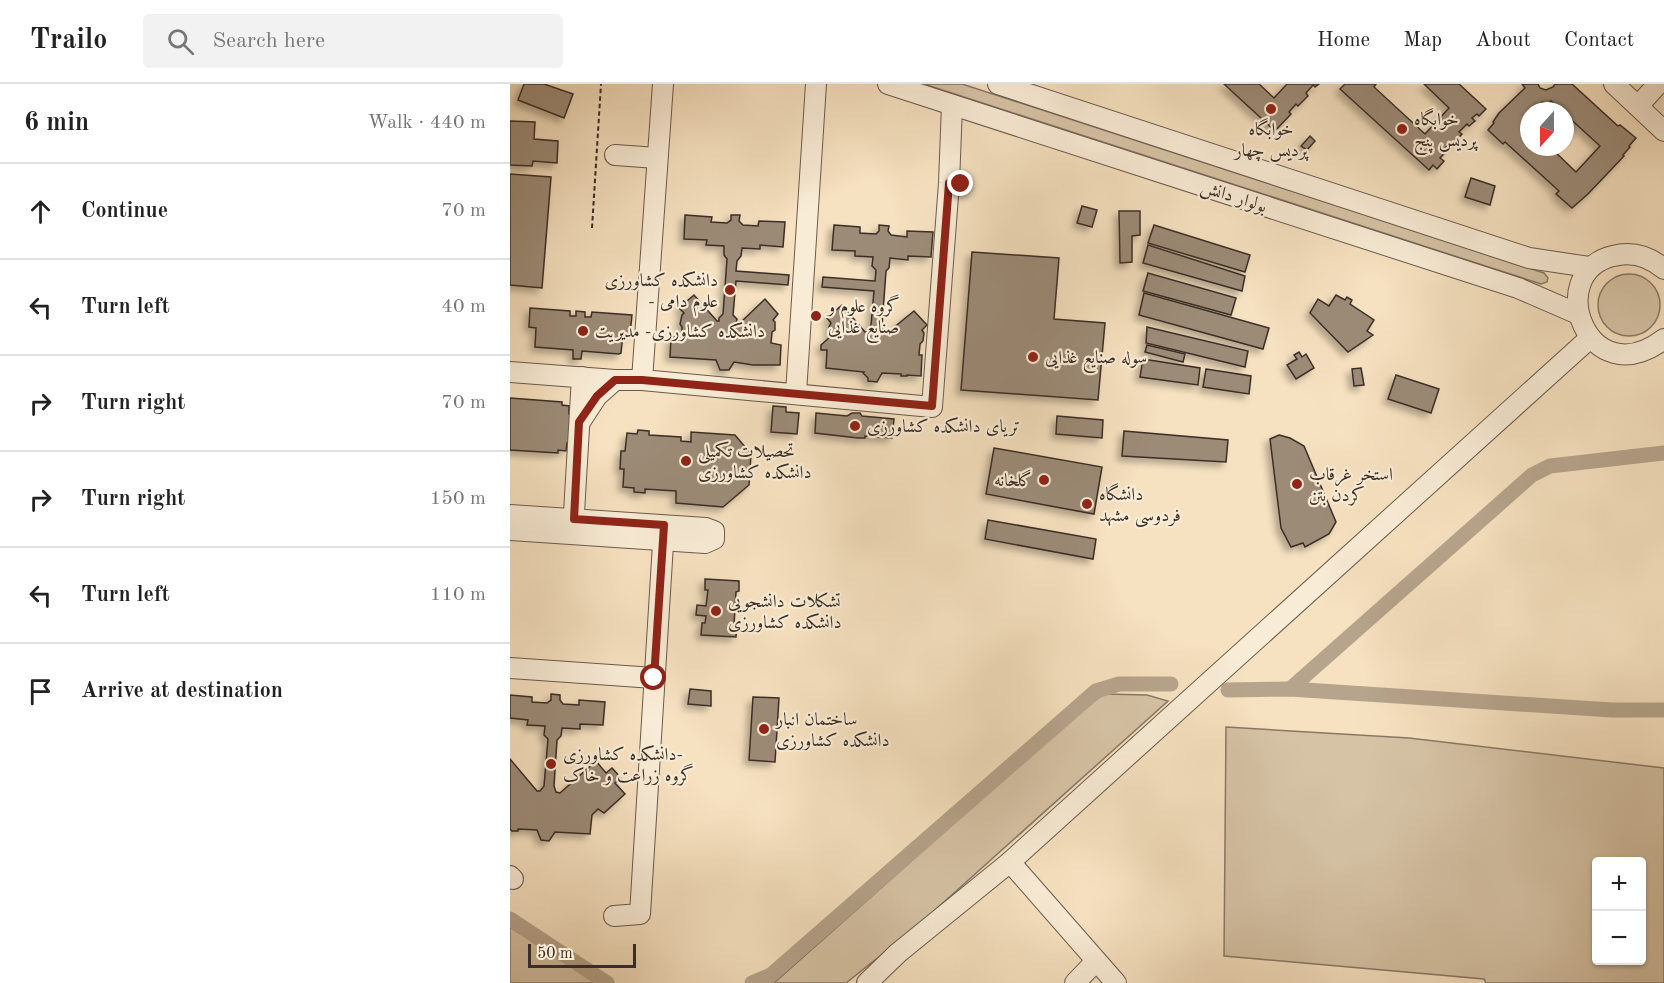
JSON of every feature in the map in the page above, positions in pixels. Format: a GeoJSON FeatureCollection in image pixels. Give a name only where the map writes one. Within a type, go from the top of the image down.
{"type":"FeatureCollection","features":[{"type":"Feature","properties":{"kind":"street"},"geometry":{"type":"LineString","coordinates":[[642,380],[663,84]]}},
{"type":"Feature","properties":{"kind":"street"},"geometry":{"type":"LineString","coordinates":[[796,393],[816,84]]}},
{"type":"Feature","properties":{"kind":"street","name":"بولوار دانش"},"geometry":{"type":"LineString","coordinates":[[888,84],[1518,288],[1578,314]]}},
{"type":"Feature","properties":{"kind":"street","name":"بولوار دانش"},"geometry":{"type":"LineString","coordinates":[[998,84],[1529,258],[1589,267]]}},
{"type":"Feature","properties":{"kind":"street"},"geometry":{"type":"LineString","coordinates":[[1614,84],[1664,131]]}},
{"type":"Feature","properties":{"kind":"street"},"geometry":{"type":"LineString","coordinates":[[1638,106],[1658,84]]}},
{"type":"Feature","properties":{"kind":"street"},"geometry":{"type":"LineString","coordinates":[[510,372],[642,380],[932,406],[955,183],[952,105]]}},
{"type":"Feature","properties":{"kind":"street"},"geometry":{"type":"LineString","coordinates":[[615,155],[657,158]]}},
{"type":"Feature","properties":{"kind":"street"},"geometry":{"type":"LineString","coordinates":[[1664,268],[1644,256],[1631,253],[1602,258],[1589,267],[1577,301],[1582,327],[1590,338],[1606,349],[1625,355],[1638,354],[1651,350],[1664,339]]}},
{"type":"Feature","properties":{"kind":"street"},"geometry":{"type":"LineString","coordinates":[[854,983],[898,953],[1010,862],[1590,338]]}},
{"type":"Feature","properties":{"kind":"street"},"geometry":{"type":"LineString","coordinates":[[573,527],[582,377]]}},
{"type":"Feature","properties":{"kind":"street"},"geometry":{"type":"LineString","coordinates":[[579,422],[597,396],[615,380]]}},
{"type":"Feature","properties":{"kind":"street"},"geometry":{"type":"LineString","coordinates":[[510,515],[573,527]]}},
{"type":"Feature","properties":{"kind":"street"},"geometry":{"type":"LineString","coordinates":[[510,530],[573,527],[663,533],[640,914],[614,916]]}},
{"type":"Feature","properties":{"kind":"street"},"geometry":{"type":"LineString","coordinates":[[510,668],[654,678]]}},
{"type":"Feature","properties":{"kind":"street"},"geometry":{"type":"LineString","coordinates":[[1010,862],[1116,983]]}},
{"type":"Feature","properties":{"kind":"street"},"geometry":{"type":"LineString","coordinates":[[867,983],[898,953]]}},
{"type":"Feature","properties":{"kind":"street"},"geometry":{"type":"LineString","coordinates":[[1075,983],[1096,962]]}},
{"type":"Feature","properties":{"kind":"shaded area"},"geometry":{"type":"Polygon","coordinates":[[[924,84],[962,84],[1544,273],[1548,278],[1547,282],[1541,284],[924,84]]]}},
{"type":"Feature","properties":{"kind":"shaded area"},"geometry":{"type":"Polygon","coordinates":[[[1629,274],[1651,283],[1660,305],[1651,327],[1629,336],[1607,327],[1598,305],[1607,283],[1629,274]]]}},
{"type":"Feature","properties":{"kind":"shaded area"},"geometry":{"type":"Polygon","coordinates":[[[1105,694],[1147,695],[1168,701],[915,928],[846,983],[774,983],[1088,704],[1105,694]]]}},
{"type":"Feature","properties":{"kind":"shaded area"},"geometry":{"type":"Polygon","coordinates":[[[1226,727],[1409,738],[1664,768],[1664,983],[1486,983],[1484,979],[1224,956],[1226,727]]]}},
{"type":"Feature","properties":{"kind":"shaded area"},"geometry":{"type":"Polygon","coordinates":[[[510,927],[591,979],[598,983],[510,983],[510,927]]]}},
{"type":"Feature","properties":{"kind":"building"},"geometry":{"type":"Polygon","coordinates":[[[524,84],[544,84],[573,94],[564,118],[518,100],[524,84]]]}},
{"type":"Feature","properties":{"kind":"building","name":"خوابگاه پردیس چهار"},"geometry":{"type":"Polygon","coordinates":[[[1224,84],[1259,84],[1274,98],[1287,84],[1319,84],[1315,87],[1313,85],[1306,93],[1308,96],[1298,106],[1296,104],[1289,112],[1291,114],[1275,131],[1224,84]]]}},
{"type":"Feature","properties":{"kind":"building","name":"خوابگاه پردیس پنج"},"geometry":{"type":"Polygon","coordinates":[[[1345,84],[1376,84],[1374,87],[1425,134],[1449,108],[1424,84],[1459,84],[1486,109],[1479,116],[1477,114],[1472,118],[1475,121],[1469,126],[1467,124],[1459,132],[1462,134],[1443,150],[1445,153],[1440,158],[1444,161],[1437,169],[1433,165],[1429,170],[1340,89],[1345,84]]]}},
{"type":"Feature","properties":{"kind":"building"},"geometry":{"type":"Polygon","coordinates":[[[1522,84],[1538,84],[1540,88],[1546,90],[1555,84],[1572,84],[1618,126],[1620,125],[1636,138],[1624,156],[1572,208],[1556,194],[1559,191],[1520,156],[1559,156],[1576,172],[1600,146],[1574,122],[1574,102],[1520,102],[1520,156],[1488,130],[1499,113],[1525,88],[1522,84]]]}},
{"type":"Feature","properties":{"kind":"building"},"geometry":{"type":"Polygon","coordinates":[[[510,121],[535,122],[534,139],[558,141],[557,163],[533,161],[532,166],[510,165],[510,121]]]}},
{"type":"Feature","properties":{"kind":"building"},"geometry":{"type":"Polygon","coordinates":[[[1310,136],[1315,141],[1307,150],[1301,146],[1310,136]]]}},
{"type":"Feature","properties":{"kind":"building"},"geometry":{"type":"Polygon","coordinates":[[[510,174],[551,177],[542,288],[510,285],[510,174]]]}},
{"type":"Feature","properties":{"kind":"building"},"geometry":{"type":"Polygon","coordinates":[[[1471,178],[1495,186],[1490,205],[1465,197],[1471,178]]]}},
{"type":"Feature","properties":{"kind":"building"},"geometry":{"type":"Polygon","coordinates":[[[1082,206],[1097,210],[1092,227],[1077,223],[1082,206]]]}},
{"type":"Feature","properties":{"kind":"building"},"geometry":{"type":"Polygon","coordinates":[[[1119,211],[1140,211],[1140,235],[1132,236],[1132,262],[1120,263],[1119,211]]]}},
{"type":"Feature","properties":{"kind":"building","name":"دانشکده کشاورزی - علوم دامی"},"geometry":{"type":"Polygon","coordinates":[[[685,215],[712,217],[711,222],[727,223],[731,220],[731,215],[740,215],[739,221],[743,225],[758,226],[759,221],[785,222],[783,247],[760,245],[760,249],[742,248],[736,271],[789,275],[788,285],[736,281],[733,315],[737,319],[736,323],[739,324],[765,299],[778,314],[773,320],[775,330],[772,332],[771,343],[781,345],[780,365],[734,362],[729,370],[720,370],[716,360],[670,357],[671,337],[682,337],[680,324],[684,313],[679,308],[694,295],[717,321],[723,314],[727,259],[724,255],[724,246],[706,245],[707,240],[684,239],[685,215]]]}},
{"type":"Feature","properties":{"kind":"building"},"geometry":{"type":"Polygon","coordinates":[[[834,225],[860,227],[860,233],[876,234],[879,231],[879,225],[889,226],[888,231],[891,235],[907,237],[907,231],[933,232],[931,257],[908,256],[908,260],[890,258],[889,268],[886,271],[882,326],[884,333],[914,311],[927,325],[922,330],[923,341],[920,344],[921,376],[882,373],[877,382],[868,381],[864,372],[826,368],[827,350],[821,350],[821,345],[830,337],[831,323],[827,318],[842,305],[865,332],[868,332],[871,325],[874,291],[822,287],[823,277],[875,281],[876,270],[872,266],[873,257],[855,256],[855,251],[832,250],[834,225]]]}},
{"type":"Feature","properties":{"kind":"building"},"geometry":{"type":"Polygon","coordinates":[[[1154,225],[1250,255],[1245,272],[1148,243],[1154,225]]]}},
{"type":"Feature","properties":{"kind":"building"},"geometry":{"type":"Polygon","coordinates":[[[1148,245],[1245,276],[1242,291],[1143,263],[1148,245]]]}},
{"type":"Feature","properties":{"kind":"building","name":"سوله صنایع غذایی"},"geometry":{"type":"Polygon","coordinates":[[[972,252],[1059,258],[1054,319],[1105,323],[1098,400],[961,390],[972,252]]]}},
{"type":"Feature","properties":{"kind":"building"},"geometry":{"type":"Polygon","coordinates":[[[1148,273],[1236,298],[1231,315],[1143,291],[1148,273]]]}},
{"type":"Feature","properties":{"kind":"building"},"geometry":{"type":"Polygon","coordinates":[[[1144,293],[1269,328],[1263,349],[1139,315],[1144,293]]]}},
{"type":"Feature","properties":{"kind":"building"},"geometry":{"type":"Polygon","coordinates":[[[1336,295],[1345,300],[1347,297],[1352,300],[1350,304],[1374,320],[1367,331],[1373,335],[1348,352],[1310,313],[1318,299],[1329,306],[1336,295]]]}},
{"type":"Feature","properties":{"kind":"building","name":"دانشکده کشاورزی- مدیریت"},"geometry":{"type":"Polygon","coordinates":[[[530,308],[570,311],[570,316],[576,316],[576,311],[585,312],[585,317],[591,317],[592,312],[632,315],[630,335],[623,334],[619,354],[582,351],[581,359],[573,359],[573,350],[535,347],[536,328],[529,327],[530,308]]]}},
{"type":"Feature","properties":{"kind":"building"},"geometry":{"type":"Polygon","coordinates":[[[1147,327],[1248,351],[1245,367],[1146,343],[1147,327]]]}},
{"type":"Feature","properties":{"kind":"building"},"geometry":{"type":"Polygon","coordinates":[[[1147,345],[1185,354],[1183,362],[1145,352],[1147,345]]]}},
{"type":"Feature","properties":{"kind":"building"},"geometry":{"type":"Polygon","coordinates":[[[1299,352],[1302,357],[1306,354],[1314,368],[1296,379],[1287,365],[1297,359],[1294,355],[1299,352]]]}},
{"type":"Feature","properties":{"kind":"building"},"geometry":{"type":"Polygon","coordinates":[[[1143,359],[1200,368],[1198,385],[1140,377],[1143,359]]]}},
{"type":"Feature","properties":{"kind":"building"},"geometry":{"type":"Polygon","coordinates":[[[1361,368],[1364,385],[1354,386],[1352,369],[1361,368]]]}},
{"type":"Feature","properties":{"kind":"building"},"geometry":{"type":"Polygon","coordinates":[[[1206,369],[1251,376],[1249,394],[1203,387],[1206,369]]]}},
{"type":"Feature","properties":{"kind":"building"},"geometry":{"type":"Polygon","coordinates":[[[1396,375],[1439,389],[1431,413],[1388,399],[1396,375]]]}},
{"type":"Feature","properties":{"kind":"building"},"geometry":{"type":"Polygon","coordinates":[[[510,398],[562,402],[562,405],[569,406],[569,414],[575,414],[573,443],[567,443],[566,451],[558,450],[558,453],[510,450],[510,398]]]}},
{"type":"Feature","properties":{"kind":"building"},"geometry":{"type":"Polygon","coordinates":[[[773,406],[786,407],[786,412],[799,413],[797,434],[771,432],[773,406]]]}},
{"type":"Feature","properties":{"kind":"building","name":"تریای دانشکده کشاورزی"},"geometry":{"type":"Polygon","coordinates":[[[816,413],[847,416],[860,413],[862,416],[894,419],[892,438],[865,436],[865,438],[858,438],[815,433],[816,413]]]}},
{"type":"Feature","properties":{"kind":"building","name":"گلخانه"},"geometry":{"type":"Polygon","coordinates":[[[1057,416],[1103,420],[1102,438],[1056,434],[1057,416]]]}},
{"type":"Feature","properties":{"kind":"building","name":"تحصیلات تکمیلی دانشکده کشاورزی"},"geometry":{"type":"Polygon","coordinates":[[[638,430],[649,431],[649,435],[681,437],[681,441],[691,442],[691,432],[735,435],[751,454],[749,485],[723,507],[676,503],[676,491],[645,489],[645,493],[634,492],[634,488],[623,487],[624,469],[620,469],[621,451],[625,451],[627,433],[637,434],[638,430]]]}},
{"type":"Feature","properties":{"kind":"building"},"geometry":{"type":"Polygon","coordinates":[[[1124,431],[1228,440],[1226,462],[1122,456],[1124,431]]]}},
{"type":"Feature","properties":{"kind":"building","name":"استخر غرقاب کردن بتن"},"geometry":{"type":"Polygon","coordinates":[[[1279,435],[1304,446],[1336,522],[1329,534],[1305,547],[1303,543],[1291,547],[1281,528],[1270,439],[1279,435]]]}},
{"type":"Feature","properties":{"kind":"building","name":"گلخانه"},"geometry":{"type":"Polygon","coordinates":[[[994,448],[1102,467],[1094,514],[986,494],[994,448]]]}},
{"type":"Feature","properties":{"kind":"building","name":"گلخانه"},"geometry":{"type":"Polygon","coordinates":[[[988,520],[1096,539],[1093,559],[985,539],[988,520]]]}},
{"type":"Feature","properties":{"kind":"building","name":"تشکلات دانشجویی دانشکده کشاورزی"},"geometry":{"type":"Polygon","coordinates":[[[705,579],[739,581],[734,625],[737,625],[736,637],[701,635],[702,623],[705,623],[706,616],[696,615],[697,605],[706,606],[708,590],[705,590],[705,579]]]}},
{"type":"Feature","properties":{"kind":"building"},"geometry":{"type":"Polygon","coordinates":[[[690,689],[711,691],[711,706],[688,704],[690,689]]]}},
{"type":"Feature","properties":{"kind":"building","name":"دانشکده کشاورزی- گروه زراعت و خاک"},"geometry":{"type":"Polygon","coordinates":[[[551,694],[560,695],[563,704],[579,705],[579,700],[605,702],[603,725],[580,724],[580,729],[562,728],[561,736],[557,740],[554,786],[556,792],[560,793],[596,761],[606,773],[612,768],[621,778],[615,783],[625,794],[604,813],[598,809],[592,815],[590,834],[555,832],[549,841],[541,840],[537,830],[512,831],[510,829],[510,759],[537,791],[540,791],[544,786],[548,739],[544,735],[545,726],[527,725],[528,720],[510,718],[510,695],[532,697],[532,702],[547,703],[551,700],[551,694]]]}},
{"type":"Feature","properties":{"kind":"building","name":"ساختمان انبار دانشکده کشاورزی"},"geometry":{"type":"Polygon","coordinates":[[[753,697],[779,698],[775,762],[749,760],[753,697]]]}},
{"type":"Feature","properties":{"kind":"waterway"},"geometry":{"type":"LineString","coordinates":[[1290,689],[1532,475],[1550,466],[1664,453]]}},
{"type":"Feature","properties":{"kind":"waterway"},"geometry":{"type":"LineString","coordinates":[[752,983],[771,975],[1096,691],[1119,684],[1171,684]]}},
{"type":"Feature","properties":{"kind":"waterway"},"geometry":{"type":"LineString","coordinates":[[1228,690],[1290,689],[1612,710],[1664,710]]}},
{"type":"Feature","properties":{"kind":"waterway"},"geometry":{"type":"LineString","coordinates":[[510,919],[607,983]]}},
{"type":"Feature","properties":{"kind":"place","name":"خوابگاه پردیس چهار"},"geometry":{"type":"Point","coordinates":[1271,109]}},
{"type":"Feature","properties":{"kind":"place","name":"خوابگاه پردیس پنج"},"geometry":{"type":"Point","coordinates":[1402,129]}},
{"type":"Feature","properties":{"kind":"place","name":"دانشکده کشاورزی - علوم دامی"},"geometry":{"type":"Point","coordinates":[730,290]}},
{"type":"Feature","properties":{"kind":"place","name":"گروه علوم و صنایع غذایی"},"geometry":{"type":"Point","coordinates":[816,316]}},
{"type":"Feature","properties":{"kind":"place","name":"دانشکده کشاورزی- مدیریت"},"geometry":{"type":"Point","coordinates":[583,331]}},
{"type":"Feature","properties":{"kind":"place","name":"سوله صنایع غذایی"},"geometry":{"type":"Point","coordinates":[1033,357]}},
{"type":"Feature","properties":{"kind":"place","name":"تریای دانشکده کشاورزی"},"geometry":{"type":"Point","coordinates":[855,426]}},
{"type":"Feature","properties":{"kind":"place","name":"تحصیلات تکمیلی دانشکده کشاورزی"},"geometry":{"type":"Point","coordinates":[686,461]}},
{"type":"Feature","properties":{"kind":"place","name":"گلخانه"},"geometry":{"type":"Point","coordinates":[1044,480]}},
{"type":"Feature","properties":{"kind":"place","name":"استخر غرقاب کردن بتن"},"geometry":{"type":"Point","coordinates":[1297,484]}},
{"type":"Feature","properties":{"kind":"place","name":"دانشگاه فردوسی مشهد"},"geometry":{"type":"Point","coordinates":[1087,504]}},
{"type":"Feature","properties":{"kind":"place","name":"تشکلات دانشجویی دانشکده کشاورزی"},"geometry":{"type":"Point","coordinates":[716,611]}},
{"type":"Feature","properties":{"kind":"place","name":"ساختمان انبار دانشکده کشاورزی"},"geometry":{"type":"Point","coordinates":[764,729]}},
{"type":"Feature","properties":{"kind":"place","name":"دانشکده کشاورزی- گروه زراعت و خاک"},"geometry":{"type":"Point","coordinates":[551,764]}},
{"type":"Feature","properties":{"kind":"route"},"geometry":{"type":"LineString","coordinates":[[654,678],[664,525],[574,519],[579,422],[597,396],[615,380],[642,380],[932,406],[949,183],[961,184]]}}]}
